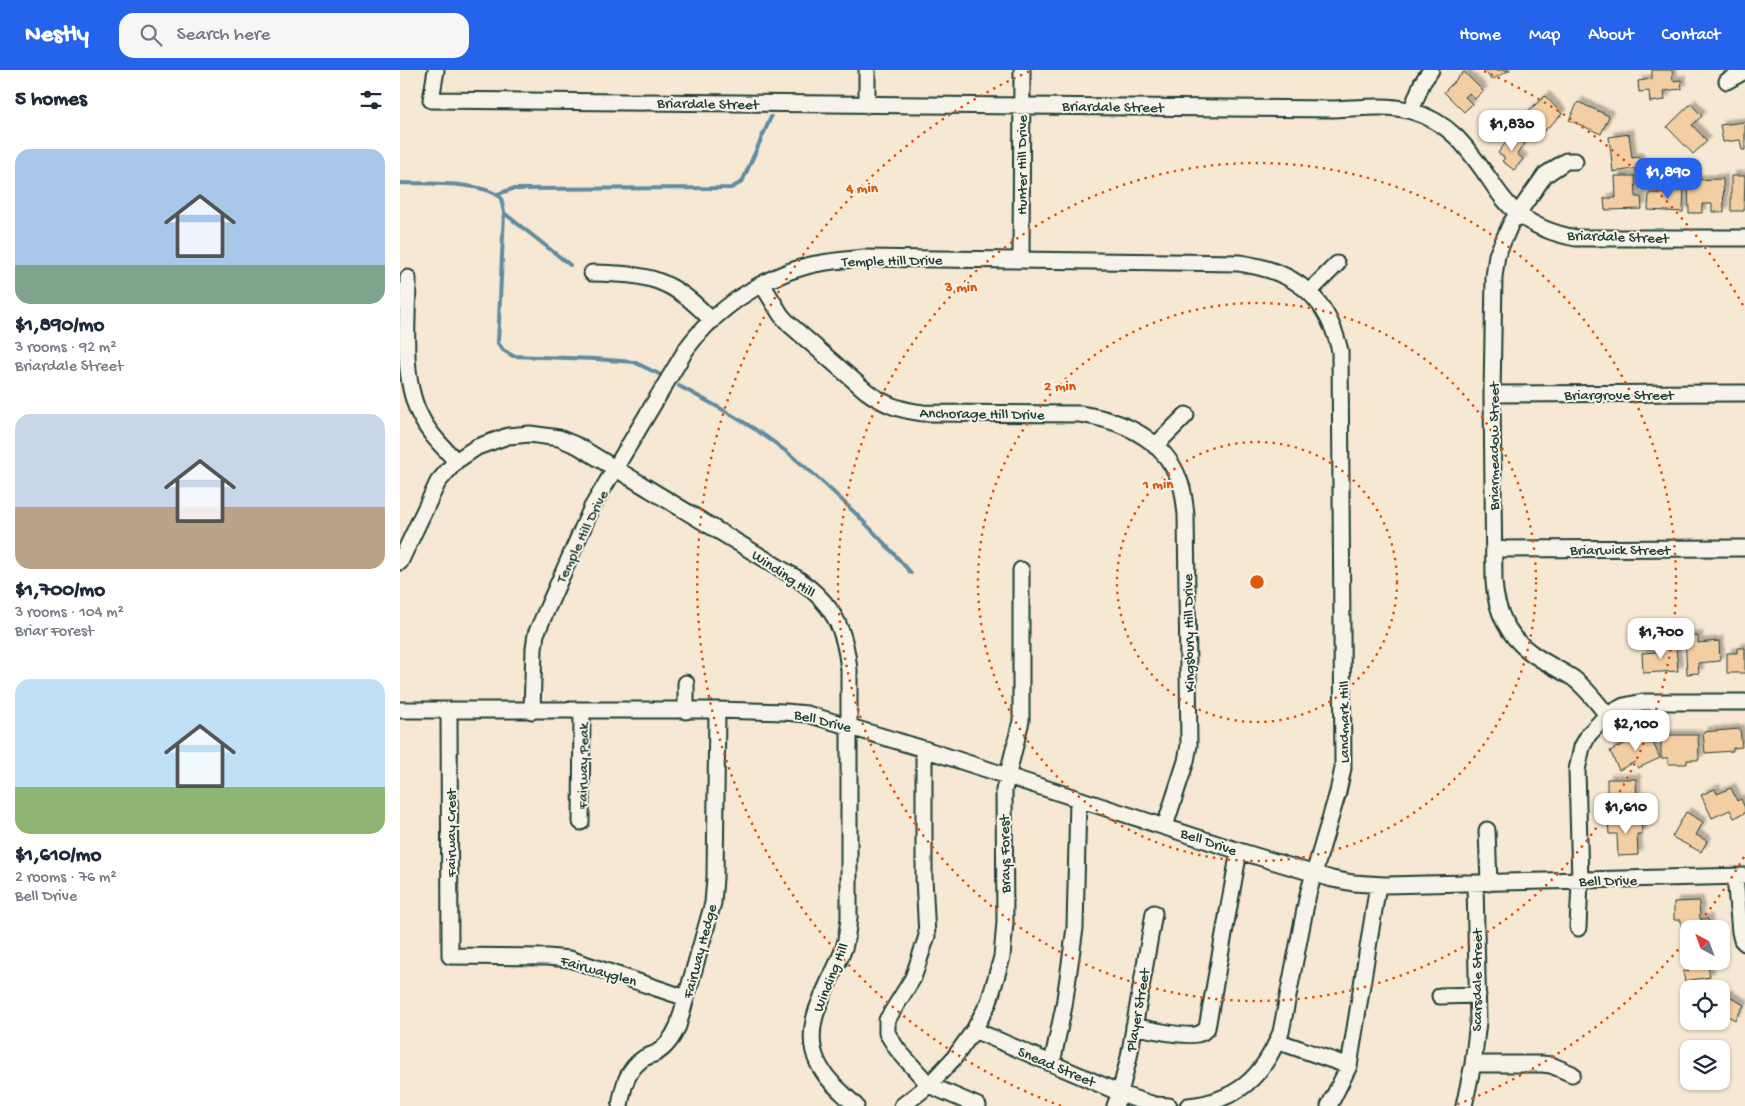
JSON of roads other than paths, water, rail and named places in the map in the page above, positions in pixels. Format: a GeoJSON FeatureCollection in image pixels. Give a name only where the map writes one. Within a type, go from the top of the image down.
{"type":"FeatureCollection","features":[{"type":"Feature","properties":{"kind":"street","name":"Briardale Street"},"geometry":{"type":"LineString","coordinates":[[436,70],[431,100],[1391,108],[1412,111],[1439,124],[1458,138],[1467,146],[1500,194],[1518,213],[1535,225],[1555,234],[1576,238],[1745,238]]}},
{"type":"Feature","properties":{"kind":"street"},"geometry":{"type":"LineString","coordinates":[[867,70],[867,105]]}},
{"type":"Feature","properties":{"kind":"street","name":"Hunter Hill Drive"},"geometry":{"type":"LineString","coordinates":[[1021,260],[1022,70]]}},
{"type":"Feature","properties":{"kind":"street"},"geometry":{"type":"LineString","coordinates":[[1412,111],[1422,83],[1431,70]]}},
{"type":"Feature","properties":{"kind":"street"},"geometry":{"type":"LineString","coordinates":[[1727,81],[1745,72]]}},
{"type":"Feature","properties":{"kind":"street","name":"Briarmeadow Street"},"geometry":{"type":"LineString","coordinates":[[1575,161],[1566,161],[1546,175],[1505,233],[1498,255],[1494,278],[1492,394],[1495,592],[1499,610],[1506,626],[1517,641],[1530,652],[1562,671],[1582,687],[1607,715]]}},
{"type":"Feature","properties":{"kind":"street","name":"Temple Hill Drive"},"geometry":{"type":"LineString","coordinates":[[532,711],[536,634],[592,507],[694,338],[741,296],[762,284],[805,266],[837,260],[864,258],[1239,263],[1261,266],[1283,274],[1309,292]]}},
{"type":"Feature","properties":{"kind":"street"},"geometry":{"type":"LineString","coordinates":[[1309,292],[1337,264]]}},
{"type":"Feature","properties":{"kind":"street"},"geometry":{"type":"LineString","coordinates":[[592,273],[627,274],[653,278],[670,284],[698,305],[712,321]]}},
{"type":"Feature","properties":{"kind":"street"},"geometry":{"type":"LineString","coordinates":[[408,278],[408,365],[412,396],[428,429],[456,461]]}},
{"type":"Feature","properties":{"kind":"street","name":"Anchorage Hill Drive"},"geometry":{"type":"LineString","coordinates":[[762,284],[781,315],[789,324],[879,401],[903,410],[923,413],[1080,414],[1114,421],[1140,433],[1155,446]]}},
{"type":"Feature","properties":{"kind":"street","name":"Landmark Hill"},"geometry":{"type":"LineString","coordinates":[[1194,1106],[1216,1102],[1235,1093],[1267,1062],[1278,1041],[1313,873],[1338,792],[1343,768],[1340,351],[1328,318],[1321,305],[1309,292]]}},
{"type":"Feature","properties":{"kind":"street","name":"Briargrove Street"},"geometry":{"type":"LineString","coordinates":[[1492,394],[1745,393]]}},
{"type":"Feature","properties":{"kind":"street"},"geometry":{"type":"LineString","coordinates":[[1155,446],[1186,415]]}},
{"type":"Feature","properties":{"kind":"street","name":"Winding Hill"},"geometry":{"type":"LineString","coordinates":[[400,562],[438,482],[456,461],[487,442],[508,436],[530,434],[560,438],[578,446],[798,579],[822,599],[838,622],[847,648],[849,670],[848,928],[844,947],[814,1016],[812,1043],[818,1063],[828,1078],[856,1106]]}},
{"type":"Feature","properties":{"kind":"street","name":"Kingsbury Hill Drive"},"geometry":{"type":"LineString","coordinates":[[1155,446],[1166,457],[1178,478],[1182,488],[1186,515],[1189,745],[1186,761],[1165,826]]}},
{"type":"Feature","properties":{"kind":"street","name":"Briarwick Street"},"geometry":{"type":"LineString","coordinates":[[1494,549],[1745,548]]}},
{"type":"Feature","properties":{"kind":"street","name":"Brays Forest"},"geometry":{"type":"LineString","coordinates":[[902,1106],[929,1085],[954,1058],[974,1030],[989,1002],[1002,957],[1005,922],[1004,790],[1022,721],[1022,570]]}},
{"type":"Feature","properties":{"kind":"street"},"geometry":{"type":"LineString","coordinates":[[686,683],[686,711]]}},
{"type":"Feature","properties":{"kind":"street"},"geometry":{"type":"LineString","coordinates":[[1578,928],[1580,881],[1578,770],[1582,748],[1589,734],[1607,715],[1624,706],[1643,702],[1745,702]]}},
{"type":"Feature","properties":{"kind":"street","name":"Bell Drive"},"geometry":{"type":"LineString","coordinates":[[400,710],[717,710],[807,714],[924,749],[1239,851],[1353,883],[1378,885],[1740,877]]}},
{"type":"Feature","properties":{"kind":"street","name":"Fairway Crest"},"geometry":{"type":"LineString","coordinates":[[449,710],[450,956]]}},
{"type":"Feature","properties":{"kind":"street","name":"Fairway Hedge"},"geometry":{"type":"LineString","coordinates":[[620,1106],[623,1084],[632,1070],[644,1058],[657,1053],[664,1047],[672,1039],[678,1026],[713,903],[717,710]]}},
{"type":"Feature","properties":{"kind":"street","name":"Fairway Peak"},"geometry":{"type":"LineString","coordinates":[[581,822],[582,711]]}},
{"type":"Feature","properties":{"kind":"street"},"geometry":{"type":"LineString","coordinates":[[924,749],[926,936],[913,978],[887,1020],[887,1033],[897,1049],[929,1085],[978,1106]]}},
{"type":"Feature","properties":{"kind":"street"},"geometry":{"type":"LineString","coordinates":[[1052,1064],[1064,1006],[1075,928],[1078,800]]}},
{"type":"Feature","properties":{"kind":"street","name":"Scarsdale Street"},"geometry":{"type":"LineString","coordinates":[[1464,1106],[1473,1064],[1478,1022],[1482,883],[1487,830]]}},
{"type":"Feature","properties":{"kind":"street"},"geometry":{"type":"LineString","coordinates":[[1134,1026],[1163,1032],[1190,1034],[1200,1034],[1207,1028],[1239,851]]}},
{"type":"Feature","properties":{"kind":"street"},"geometry":{"type":"LineString","coordinates":[[1740,877],[1740,932],[1745,943]]}},
{"type":"Feature","properties":{"kind":"street"},"geometry":{"type":"LineString","coordinates":[[1329,1106],[1349,1066],[1378,885]]}},
{"type":"Feature","properties":{"kind":"street","name":"Player Street"},"geometry":{"type":"LineString","coordinates":[[1118,1099],[1134,1026],[1154,913]]}},
{"type":"Feature","properties":{"kind":"street","name":"Fairwayglen"},"geometry":{"type":"LineString","coordinates":[[450,956],[570,959],[686,998]]}},
{"type":"Feature","properties":{"kind":"street"},"geometry":{"type":"LineString","coordinates":[[1440,996],[1478,994]]}},
{"type":"Feature","properties":{"kind":"street","name":"Snead Street"},"geometry":{"type":"LineString","coordinates":[[974,1030],[1052,1064],[1118,1099],[1132,1098],[1155,1105],[1169,1106]]}},
{"type":"Feature","properties":{"kind":"street"},"geometry":{"type":"LineString","coordinates":[[1278,1041],[1349,1066]]}},
{"type":"Feature","properties":{"kind":"street"},"geometry":{"type":"LineString","coordinates":[[1473,1064],[1542,1064],[1550,1065],[1572,1074]]}},
{"type":"Feature","properties":{"kind":"street"},"geometry":{"type":"LineString","coordinates":[[1188,1106],[1194,1106]]}},
{"type":"Feature","properties":{"kind":"waterway"},"geometry":{"type":"LineString","coordinates":[[498,194],[512,189],[731,188],[742,182],[771,117]]}},
{"type":"Feature","properties":{"kind":"waterway"},"geometry":{"type":"LineString","coordinates":[[400,183],[468,186],[482,189],[501,198],[504,213],[498,343],[503,350],[513,356],[634,362],[659,374]]}},
{"type":"Feature","properties":{"kind":"waterway"},"geometry":{"type":"LineString","coordinates":[[504,213],[570,265]]}},
{"type":"Feature","properties":{"kind":"waterway"},"geometry":{"type":"LineString","coordinates":[[679,386],[752,427],[794,457],[846,504],[911,573]]}}]}
